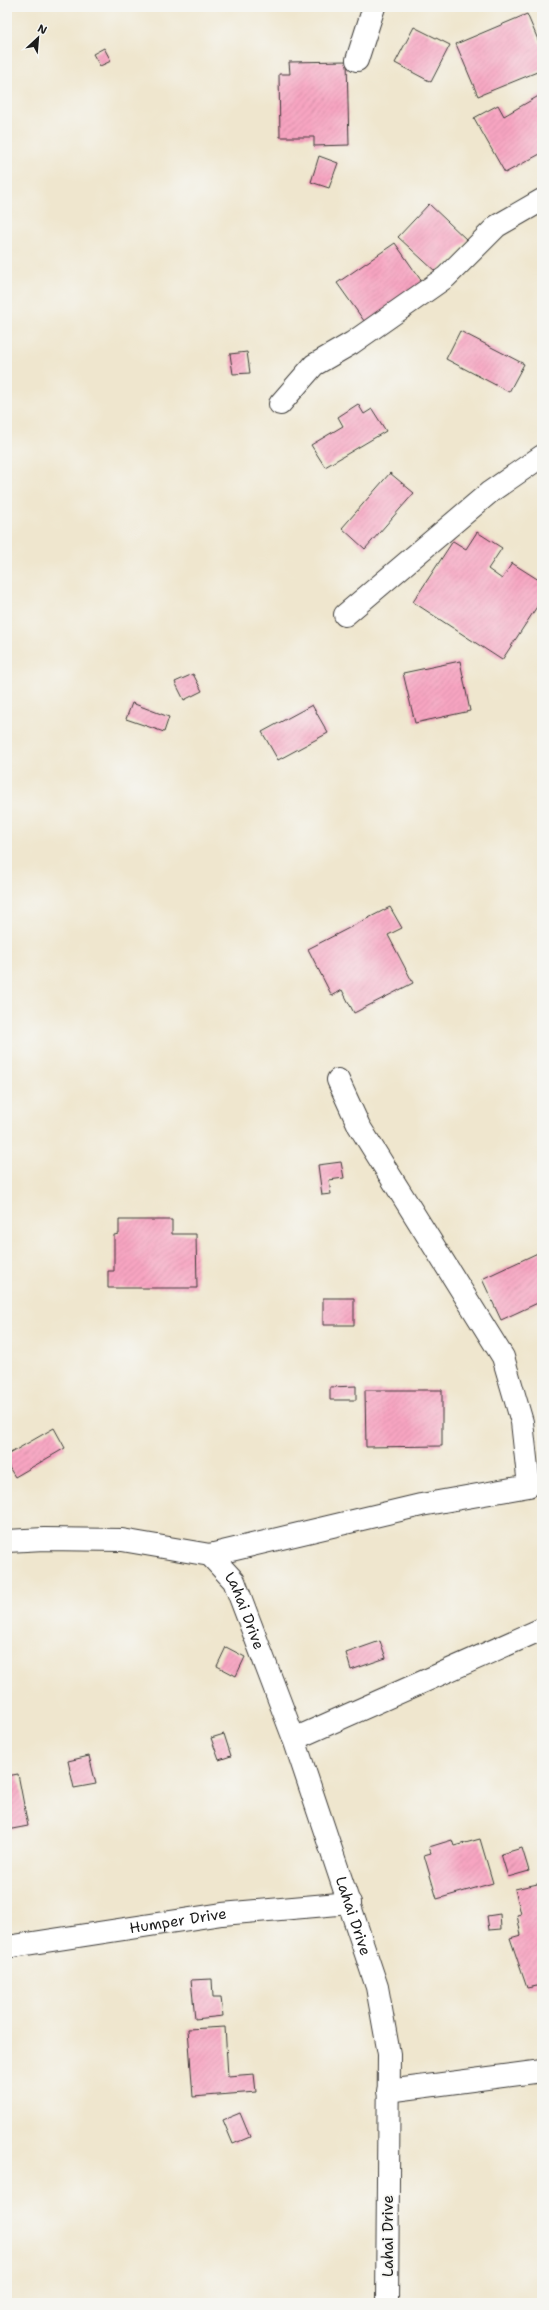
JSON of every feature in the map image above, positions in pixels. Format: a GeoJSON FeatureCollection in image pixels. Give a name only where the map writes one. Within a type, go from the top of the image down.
{"type":"FeatureCollection","features":[{"type":"Feature","properties":{"kind":"street"},"geometry":{"type":"LineString","coordinates":[[357,60],[374,7]]}},
{"type":"Feature","properties":{"kind":"street"},"geometry":{"type":"LineString","coordinates":[[280,404],[314,365],[352,343],[446,277],[497,226],[542,200]]}},
{"type":"Feature","properties":{"kind":"street"},"geometry":{"type":"LineString","coordinates":[[345,616],[490,492],[542,456]]}},
{"type":"Feature","properties":{"kind":"street"},"geometry":{"type":"LineString","coordinates":[[7,1541],[44,1539],[122,1540],[210,1555],[421,1505],[529,1486],[522,1422],[503,1357],[359,1126],[338,1080]]}},
{"type":"Feature","properties":{"kind":"street","name":"Lahai Drive"},"geometry":{"type":"LineString","coordinates":[[210,1555],[234,1581],[294,1739],[350,1903],[376,1987],[389,2054],[387,2303]]}},
{"type":"Feature","properties":{"kind":"street"},"geometry":{"type":"LineString","coordinates":[[294,1739],[542,1629]]}},
{"type":"Feature","properties":{"kind":"street","name":"Humper Drive"},"geometry":{"type":"LineString","coordinates":[[7,1947],[222,1914],[350,1903]]}},
{"type":"Feature","properties":{"kind":"street"},"geometry":{"type":"LineString","coordinates":[[388,2091],[542,2071]]}},
{"type":"Feature","properties":{"kind":"building"},"geometry":{"type":"Polygon","coordinates":[[[527,14],[542,49],[542,70],[478,96],[456,44],[527,14]]]}},
{"type":"Feature","properties":{"kind":"building"},"geometry":{"type":"Polygon","coordinates":[[[414,27],[450,45],[431,82],[395,63],[414,27]]]}},
{"type":"Feature","properties":{"kind":"building"},"geometry":{"type":"Polygon","coordinates":[[[104,48],[111,61],[100,66],[93,54],[104,48]]]}},
{"type":"Feature","properties":{"kind":"building"},"geometry":{"type":"Polygon","coordinates":[[[347,61],[349,145],[314,146],[314,137],[280,137],[279,74],[290,74],[289,62],[347,61]]]}},
{"type":"Feature","properties":{"kind":"building"},"geometry":{"type":"Polygon","coordinates":[[[542,94],[542,157],[540,154],[505,173],[474,118],[498,105],[504,116],[542,94]]]}},
{"type":"Feature","properties":{"kind":"building"},"geometry":{"type":"Polygon","coordinates":[[[319,156],[338,163],[329,188],[311,182],[319,156]]]}},
{"type":"Feature","properties":{"kind":"building"},"geometry":{"type":"Polygon","coordinates":[[[429,204],[467,240],[436,272],[398,237],[429,204]]]}},
{"type":"Feature","properties":{"kind":"building"},"geometry":{"type":"Polygon","coordinates":[[[395,243],[425,286],[367,325],[337,283],[395,243]]]}},
{"type":"Feature","properties":{"kind":"building"},"geometry":{"type":"Polygon","coordinates":[[[460,331],[524,364],[509,392],[446,359],[460,331]]]}},
{"type":"Feature","properties":{"kind":"building"},"geometry":{"type":"Polygon","coordinates":[[[247,352],[250,373],[233,374],[230,354],[247,352]]]}},
{"type":"Feature","properties":{"kind":"building"},"geometry":{"type":"Polygon","coordinates":[[[358,404],[364,414],[372,409],[386,431],[325,467],[311,445],[343,426],[338,417],[358,404]]]}},
{"type":"Feature","properties":{"kind":"building"},"geometry":{"type":"Polygon","coordinates":[[[390,473],[414,493],[365,549],[342,528],[390,473]]]}},
{"type":"Feature","properties":{"kind":"building"},"geometry":{"type":"Polygon","coordinates":[[[477,532],[502,548],[488,569],[502,579],[512,563],[542,582],[542,599],[502,660],[413,602],[453,541],[466,549],[477,532]]]}},
{"type":"Feature","properties":{"kind":"building"},"geometry":{"type":"Polygon","coordinates":[[[460,661],[470,711],[415,723],[403,673],[460,661]]]}},
{"type":"Feature","properties":{"kind":"building"},"geometry":{"type":"Polygon","coordinates":[[[193,674],[202,691],[184,700],[175,682],[193,674]]]}},
{"type":"Feature","properties":{"kind":"building"},"geometry":{"type":"Polygon","coordinates":[[[132,703],[169,717],[164,732],[126,719],[132,703]]]}},
{"type":"Feature","properties":{"kind":"building"},"geometry":{"type":"Polygon","coordinates":[[[312,705],[328,733],[278,760],[262,732],[312,705]]]}},
{"type":"Feature","properties":{"kind":"building"},"geometry":{"type":"Polygon","coordinates":[[[390,907],[402,928],[388,935],[413,983],[354,1013],[342,990],[332,996],[308,949],[390,907]]]}},
{"type":"Feature","properties":{"kind":"building"},"geometry":{"type":"Polygon","coordinates":[[[341,1162],[344,1178],[329,1180],[331,1194],[322,1195],[318,1165],[341,1162]]]}},
{"type":"Feature","properties":{"kind":"building"},"geometry":{"type":"Polygon","coordinates":[[[119,1220],[172,1220],[172,1234],[196,1234],[197,1288],[108,1288],[108,1271],[114,1271],[114,1235],[119,1234],[119,1220]]]}},
{"type":"Feature","properties":{"kind":"building"},"geometry":{"type":"Polygon","coordinates":[[[542,1251],[542,1301],[501,1320],[482,1279],[542,1251]]]}},
{"type":"Feature","properties":{"kind":"building"},"geometry":{"type":"Polygon","coordinates":[[[323,1298],[354,1298],[354,1325],[323,1325],[323,1298]]]}},
{"type":"Feature","properties":{"kind":"building"},"geometry":{"type":"Polygon","coordinates":[[[356,1386],[356,1400],[330,1400],[330,1387],[356,1386]]]}},
{"type":"Feature","properties":{"kind":"building"},"geometry":{"type":"Polygon","coordinates":[[[365,1390],[442,1390],[442,1446],[366,1447],[365,1390]]]}},
{"type":"Feature","properties":{"kind":"building"},"geometry":{"type":"Polygon","coordinates":[[[54,1428],[65,1448],[15,1477],[7,1464],[7,1455],[54,1428]]]}},
{"type":"Feature","properties":{"kind":"building"},"geometry":{"type":"Polygon","coordinates":[[[380,1641],[386,1658],[351,1670],[346,1653],[380,1641]]]}},
{"type":"Feature","properties":{"kind":"building"},"geometry":{"type":"Polygon","coordinates":[[[226,1647],[245,1657],[236,1676],[217,1666],[226,1647]]]}},
{"type":"Feature","properties":{"kind":"building"},"geometry":{"type":"Polygon","coordinates":[[[224,1734],[231,1756],[219,1760],[211,1738],[224,1734]]]}},
{"type":"Feature","properties":{"kind":"building"},"geometry":{"type":"Polygon","coordinates":[[[89,1756],[96,1784],[74,1788],[68,1761],[89,1756]]]}},
{"type":"Feature","properties":{"kind":"building"},"geometry":{"type":"Polygon","coordinates":[[[18,1774],[28,1826],[7,1830],[7,1776],[18,1774]]]}},
{"type":"Feature","properties":{"kind":"building"},"geometry":{"type":"Polygon","coordinates":[[[480,1839],[493,1883],[437,1899],[424,1855],[431,1853],[429,1847],[452,1840],[454,1846],[480,1839]]]}},
{"type":"Feature","properties":{"kind":"building"},"geometry":{"type":"Polygon","coordinates":[[[522,1848],[529,1871],[508,1877],[501,1854],[522,1848]]]}},
{"type":"Feature","properties":{"kind":"building"},"geometry":{"type":"Polygon","coordinates":[[[542,1883],[542,1985],[527,1988],[510,1938],[521,1935],[517,1915],[521,1914],[515,1889],[542,1883]]]}},
{"type":"Feature","properties":{"kind":"building"},"geometry":{"type":"Polygon","coordinates":[[[500,1914],[501,1929],[489,1930],[487,1916],[500,1914]]]}},
{"type":"Feature","properties":{"kind":"building"},"geometry":{"type":"Polygon","coordinates":[[[212,1979],[213,1997],[221,1997],[223,2016],[195,2019],[191,1980],[212,1979]]]}},
{"type":"Feature","properties":{"kind":"building"},"geometry":{"type":"Polygon","coordinates":[[[225,2027],[228,2076],[254,2074],[256,2092],[193,2097],[188,2029],[225,2027]]]}},
{"type":"Feature","properties":{"kind":"building"},"geometry":{"type":"Polygon","coordinates":[[[240,2113],[250,2137],[233,2144],[223,2120],[240,2113]]]}}]}
